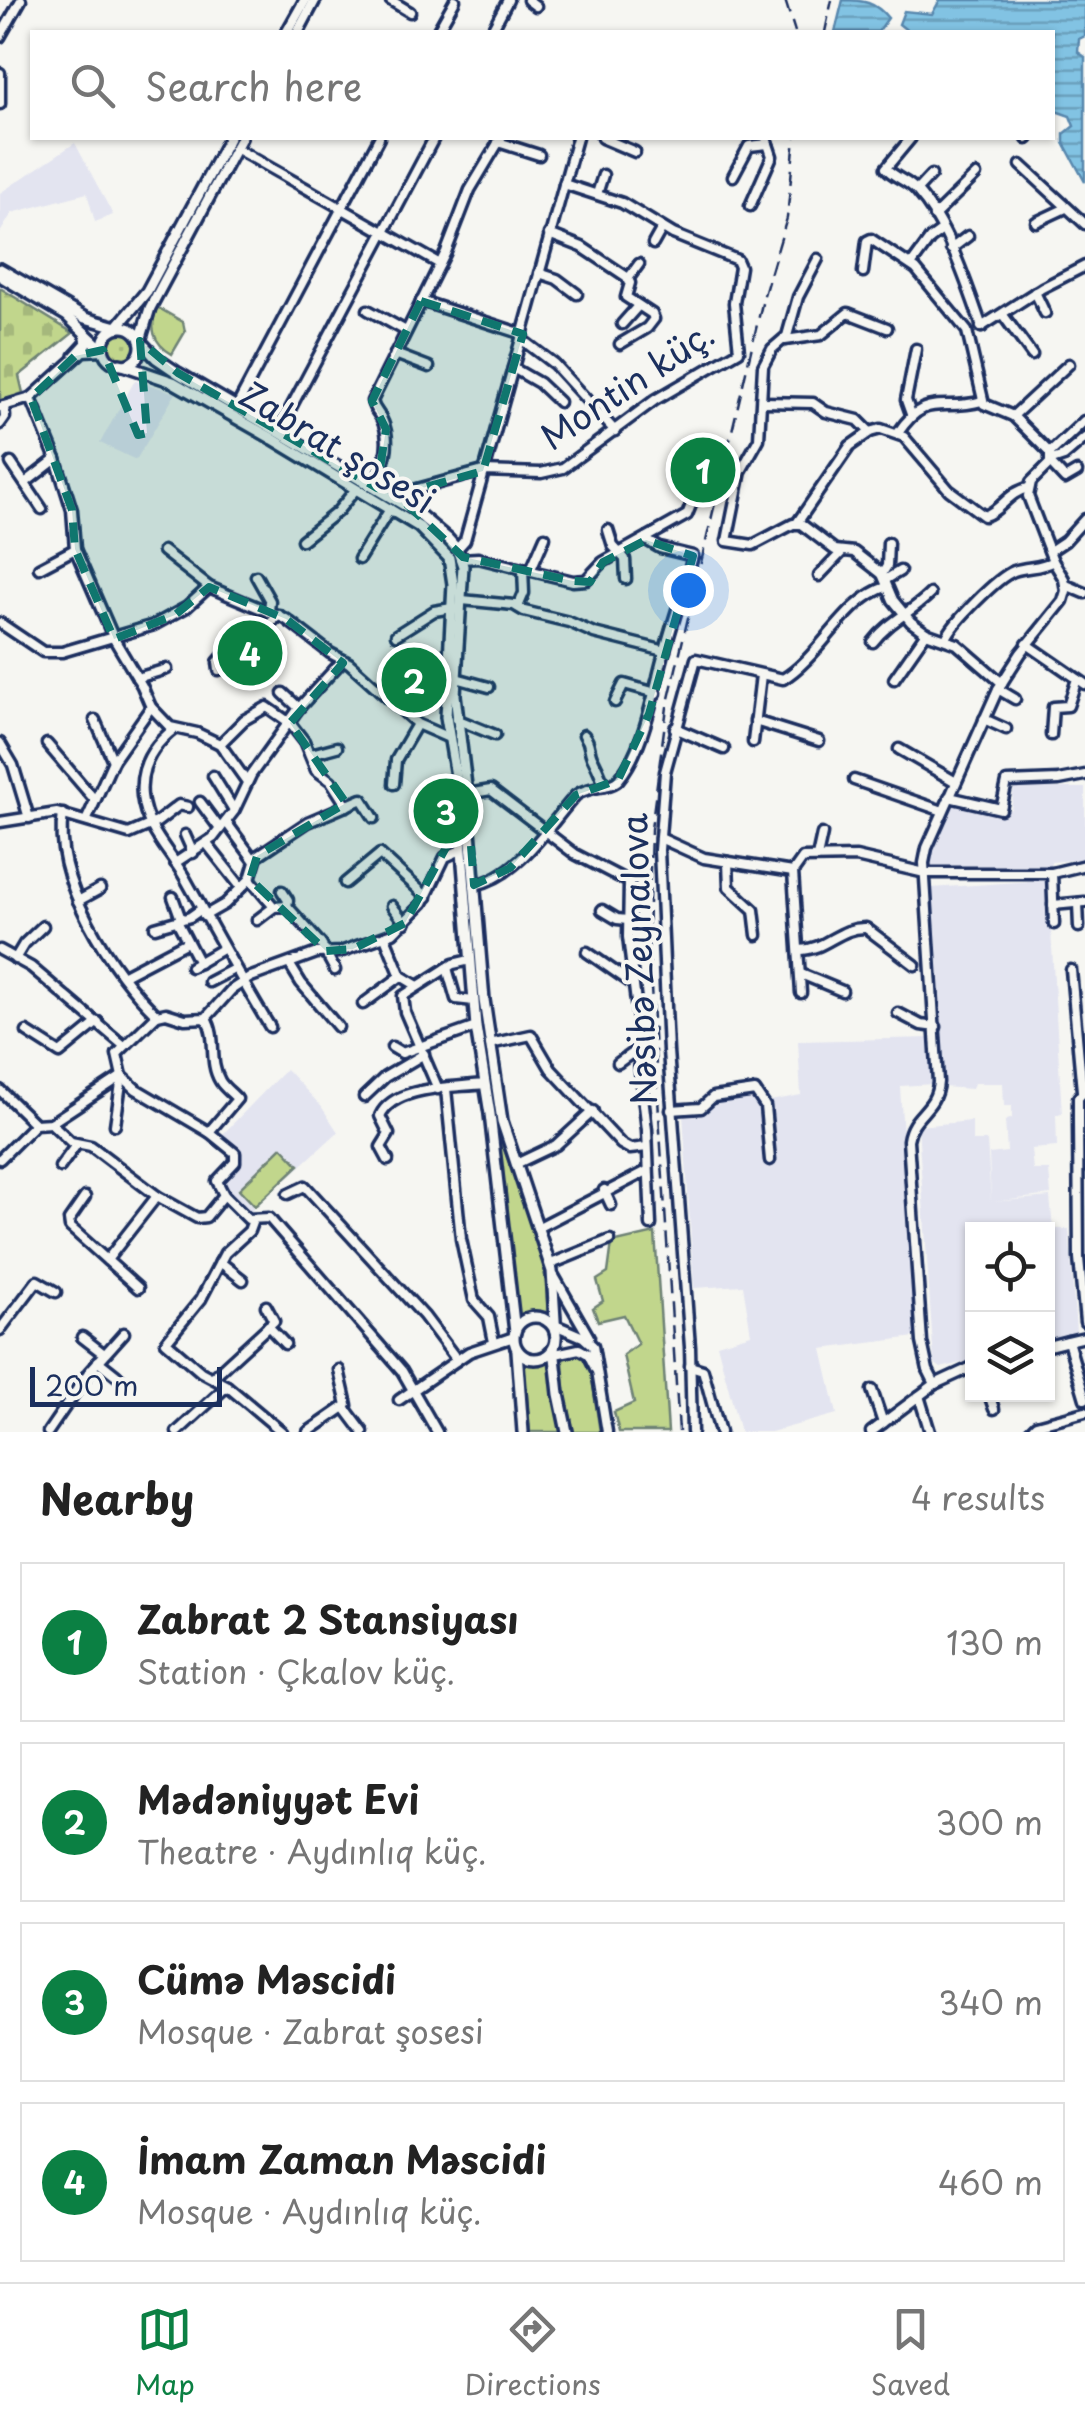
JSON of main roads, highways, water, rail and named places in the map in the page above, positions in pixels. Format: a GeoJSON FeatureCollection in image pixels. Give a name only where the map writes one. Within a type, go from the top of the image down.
{"type":"FeatureCollection","features":[{"type":"Feature","properties":{"kind":"main road"},"geometry":{"type":"LineString","coordinates":[[288,30],[304,0]]}},
{"type":"Feature","properties":{"kind":"main road"},"geometry":{"type":"LineString","coordinates":[[299,30],[316,0]]}},
{"type":"Feature","properties":{"kind":"main road"},"geometry":{"type":"LineString","coordinates":[[104,350],[107,334],[117,328],[146,291],[229,140]]}},
{"type":"Feature","properties":{"kind":"main road"},"geometry":{"type":"LineString","coordinates":[[0,272],[81,326],[110,360],[120,364],[136,358],[150,308],[240,140]]}},
{"type":"Feature","properties":{"kind":"main road"},"geometry":{"type":"LineString","coordinates":[[0,272],[85,318],[134,331],[140,341]]}},
{"type":"Feature","properties":{"kind":"main road"},"geometry":{"type":"LineString","coordinates":[[75,356],[88,340],[81,326]]}},
{"type":"Feature","properties":{"kind":"main road","name":"Zabrat şosesi"},"geometry":{"type":"LineString","coordinates":[[140,341],[170,368],[373,486],[446,553],[454,575],[445,695],[449,738],[462,795]]}},
{"type":"Feature","properties":{"kind":"main road","name":"Zabrat şosesi"},"geometry":{"type":"LineString","coordinates":[[120,364],[173,382],[356,489],[426,519],[459,554],[462,600],[456,719],[470,960],[476,1027],[490,1083]]}},
{"type":"Feature","properties":{"kind":"main road","name":"Zabrat şosesi"},"geometry":{"type":"LineString","coordinates":[[466,850],[474,884],[490,1044],[490,1114],[523,1432]]}},
{"type":"Feature","properties":{"kind":"main road"},"geometry":{"type":"LineString","coordinates":[[490,1083],[552,1267],[553,1340],[567,1432]]}},
{"type":"Feature","properties":{"kind":"main road"},"geometry":{"type":"LineString","coordinates":[[532,1317],[553,1340],[530,1359],[515,1339],[521,1322],[532,1317]]}},
{"type":"Feature","properties":{"kind":"water"},"geometry":{"type":"Polygon","coordinates":[[[843,0],[868,3],[888,18],[879,30],[836,30],[843,0]]]}},
{"type":"Feature","properties":{"kind":"water"},"geometry":{"type":"Polygon","coordinates":[[[940,0],[1085,0],[1085,36],[1079,39],[1078,52],[1085,57],[1085,182],[1064,143],[1064,134],[1074,126],[1070,116],[1055,111],[1055,30],[906,30],[899,24],[904,11],[932,14],[940,0]]]}},
{"type":"Feature","properties":{"kind":"railway"},"geometry":{"type":"LineString","coordinates":[[785,0],[794,30]]}},
{"type":"Feature","properties":{"kind":"railway"},"geometry":{"type":"LineString","coordinates":[[825,30],[832,0]]}},
{"type":"Feature","properties":{"kind":"railway"},"geometry":{"type":"LineString","coordinates":[[679,1432],[648,940],[651,829],[667,707],[764,295],[787,218],[795,140]]}},
{"type":"Feature","properties":{"kind":"place","name":"Zabrat 2 Stansiyası"},"geometry":{"type":"Point","coordinates":[703,470]}},
{"type":"Feature","properties":{"kind":"place","name":"İmam Zaman Məscidi"},"geometry":{"type":"Point","coordinates":[250,653]}},
{"type":"Feature","properties":{"kind":"place","name":"Mədəniyyət Evi"},"geometry":{"type":"Point","coordinates":[414,680]}},
{"type":"Feature","properties":{"kind":"place","name":"Cümə Məscidi"},"geometry":{"type":"Point","coordinates":[446,811]}}]}
